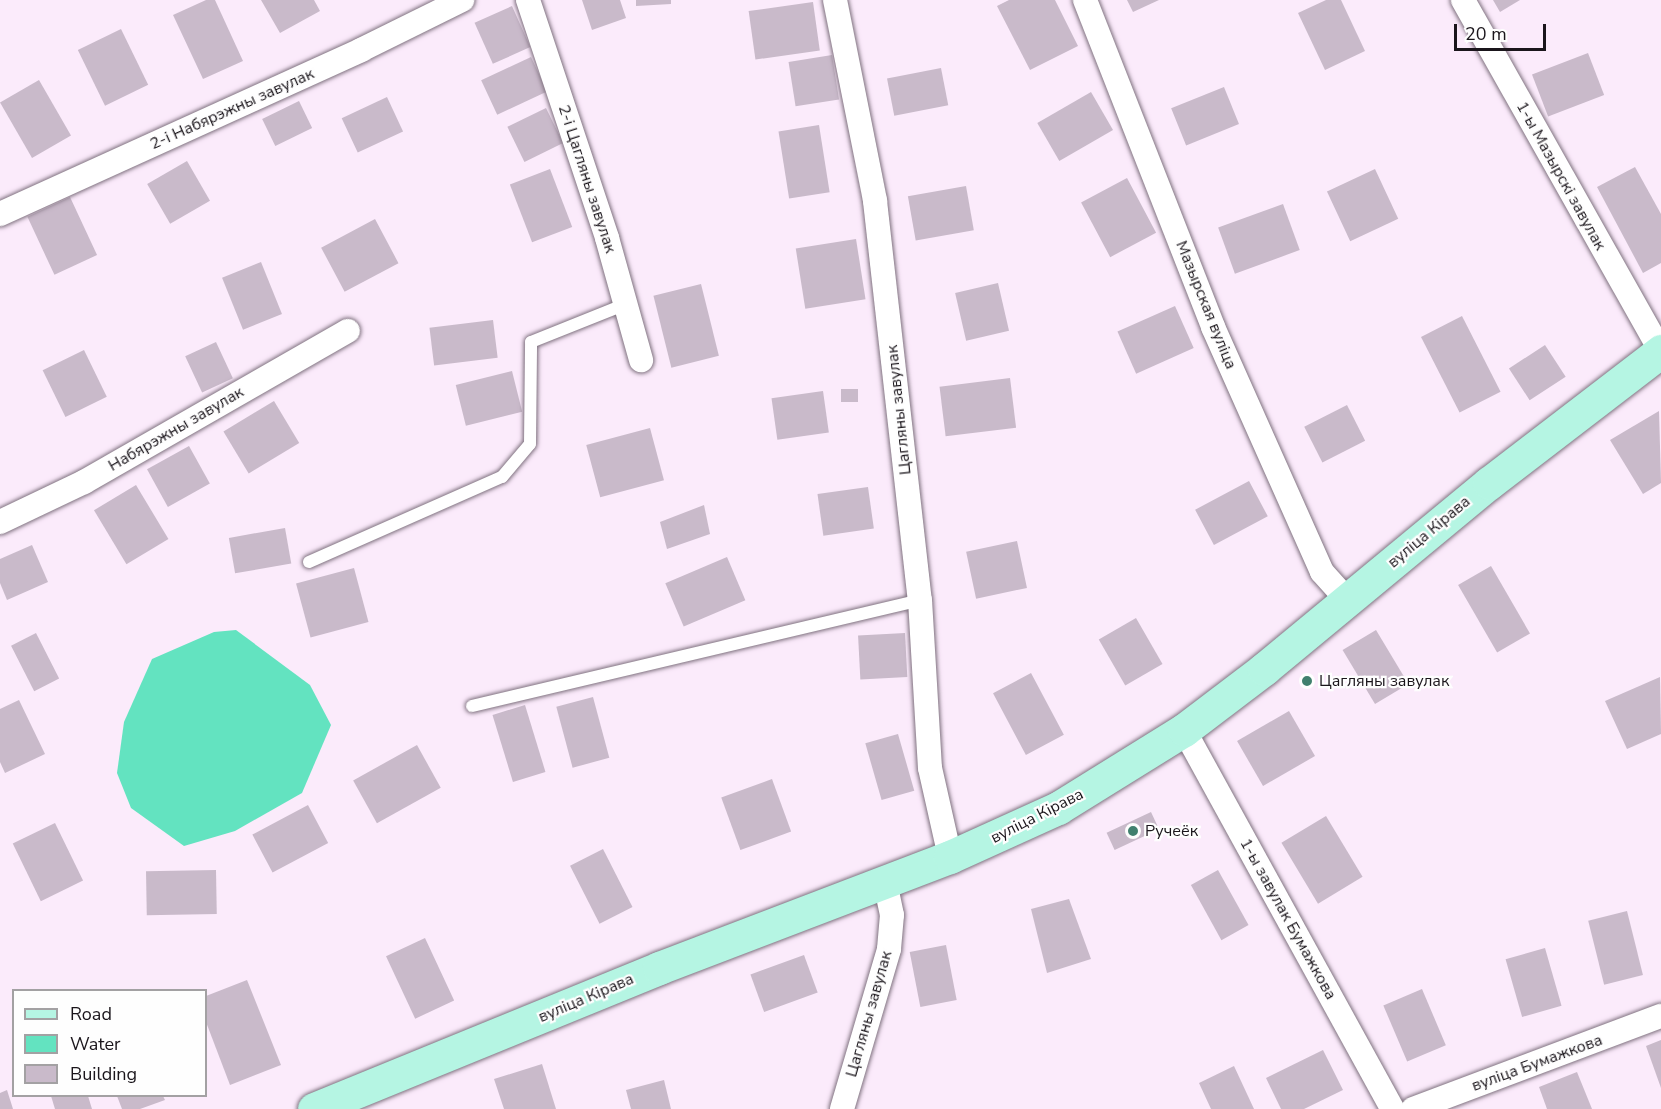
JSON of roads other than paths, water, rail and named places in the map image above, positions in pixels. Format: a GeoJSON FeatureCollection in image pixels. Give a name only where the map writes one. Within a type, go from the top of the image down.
{"type":"FeatureCollection","features":[{"type":"Feature","properties":{"kind":"main road","name":"вуліца Кірава"},"geometry":{"type":"LineString","coordinates":[[314,1109],[659,968],[950,857],[1058,808],[1184,730],[1489,483],[1661,351]]}},
{"type":"Feature","properties":{"kind":"street","name":"2-і Набярэжны завулак"},"geometry":{"type":"LineString","coordinates":[[0,214],[362,50],[462,0]]}},
{"type":"Feature","properties":{"kind":"street","name":"2-і Цагляны завулак"},"geometry":{"type":"LineString","coordinates":[[528,0],[626,304],[641,360]]}},
{"type":"Feature","properties":{"kind":"street","name":"Цагляны завулак"},"geometry":{"type":"LineString","coordinates":[[835,0],[875,201],[920,600],[930,768],[950,857]]}},
{"type":"Feature","properties":{"kind":"street","name":"Мазырская вуліца"},"geometry":{"type":"LineString","coordinates":[[1085,0],[1213,327],[1322,572],[1347,600]]}},
{"type":"Feature","properties":{"kind":"street","name":"1-ы Мазырскі завулак"},"geometry":{"type":"LineString","coordinates":[[1463,0],[1661,351]]}},
{"type":"Feature","properties":{"kind":"street","name":"Набярэжны завулак"},"geometry":{"type":"LineString","coordinates":[[0,522],[84,482],[348,331]]}},
{"type":"Feature","properties":{"kind":"street","name":"1-ы завулак Бумажкова"},"geometry":{"type":"LineString","coordinates":[[1184,730],[1392,1109]]}},
{"type":"Feature","properties":{"kind":"street","name":"Цагляны завулак"},"geometry":{"type":"LineString","coordinates":[[842,1109],[889,949],[892,915],[885,883]]}},
{"type":"Feature","properties":{"kind":"street","name":"вуліца Бумажкова"},"geometry":{"type":"LineString","coordinates":[[1413,1109],[1661,1016]]}},
{"type":"Feature","properties":{"kind":"lane"},"geometry":{"type":"LineString","coordinates":[[309,562],[502,477],[530,444],[531,342],[626,304]]}},
{"type":"Feature","properties":{"kind":"lane"},"geometry":{"type":"LineString","coordinates":[[472,706],[920,600]]}},
{"type":"Feature","properties":{"kind":"water"},"geometry":{"type":"Polygon","coordinates":[[[236,630],[310,685],[331,725],[302,793],[235,831],[184,846],[131,808],[117,773],[124,722],[152,659],[214,632],[236,630]]]}},
{"type":"Feature","properties":{"kind":"place","name":"Цагляны завулак"},"geometry":{"type":"Point","coordinates":[1307,681]}},
{"type":"Feature","properties":{"kind":"place","name":"Ручеёк"},"geometry":{"type":"Point","coordinates":[1133,831]}}]}
